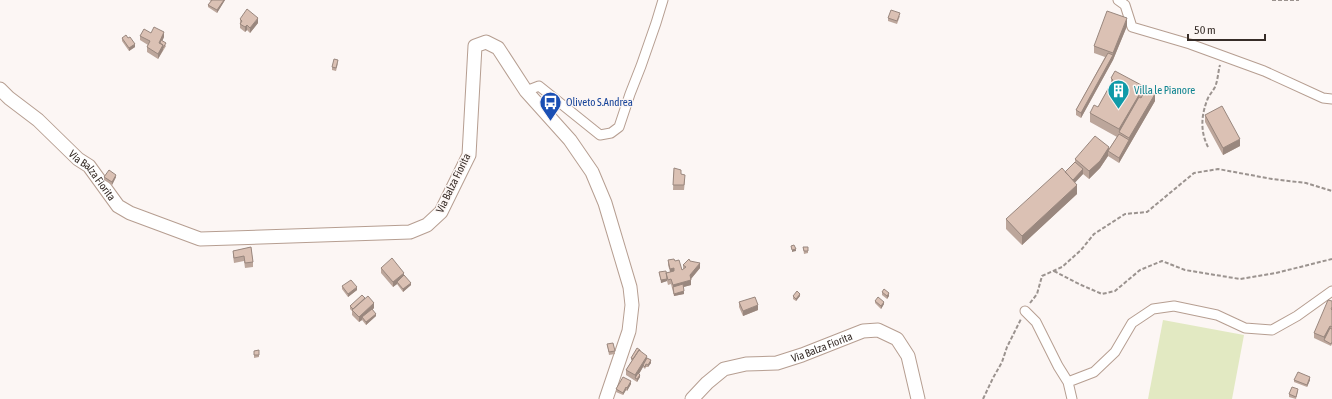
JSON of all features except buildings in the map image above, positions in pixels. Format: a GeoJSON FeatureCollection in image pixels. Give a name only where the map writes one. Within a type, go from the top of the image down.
{"type":"FeatureCollection","features":[{"type":"Feature","properties":{"kind":"street"},"geometry":{"type":"LineString","coordinates":[[526,91],[539,86],[600,135],[611,133],[619,127],[663,0]]}},
{"type":"Feature","properties":{"kind":"street"},"geometry":{"type":"LineString","coordinates":[[1118,0],[1125,5],[1132,27],[1190,44],[1264,72],[1323,98],[1332,98]]}},
{"type":"Feature","properties":{"kind":"street","name":"Via Balza Fiorita"},"geometry":{"type":"LineString","coordinates":[[0,89],[9,98],[38,120],[78,159],[89,166],[118,206],[130,213],[200,239],[410,232],[427,225],[441,212],[469,155],[475,46],[486,42],[498,48],[526,91],[570,140],[592,172],[605,203],[630,287],[632,304],[629,331],[606,399]]}},
{"type":"Feature","properties":{"kind":"street"},"geometry":{"type":"LineString","coordinates":[[1068,382],[1094,372],[1115,352],[1132,323],[1153,309],[1174,306],[1217,315],[1245,328],[1272,330],[1297,316],[1332,291]]}},
{"type":"Feature","properties":{"kind":"street"},"geometry":{"type":"LineString","coordinates":[[1025,311],[1036,322],[1058,366],[1068,382],[1072,399]]}},
{"type":"Feature","properties":{"kind":"street","name":"Via Balza Fiorita"},"geometry":{"type":"LineString","coordinates":[[692,399],[706,383],[724,369],[746,364],[777,363],[802,355],[863,330],[878,330],[897,339],[908,356],[918,399]]}},
{"type":"Feature","properties":{"kind":"path"},"geometry":{"type":"LineString","coordinates":[[1272,0],[1299,0]]}},
{"type":"Feature","properties":{"kind":"path"},"geometry":{"type":"LineString","coordinates":[[1208,147],[1204,140],[1202,128],[1203,118],[1208,97],[1215,86],[1223,56]]}},
{"type":"Feature","properties":{"kind":"path"},"geometry":{"type":"LineString","coordinates":[[982,399],[1002,362],[1007,347],[1025,311],[1037,294],[1042,276],[1062,267],[1082,250],[1094,234],[1126,214],[1147,212],[1194,173],[1218,169],[1272,179],[1306,183],[1332,191]]}},
{"type":"Feature","properties":{"kind":"path"},"geometry":{"type":"LineString","coordinates":[[1054,271],[1102,294],[1115,291],[1140,270],[1162,261],[1186,270],[1240,278],[1276,273],[1332,258]]}},
{"type":"Feature","properties":{"kind":"green space"},"geometry":{"type":"Polygon","coordinates":[[[1163,320],[1244,335],[1232,399],[1148,399],[1163,320]]]}},
{"type":"Feature","properties":{"kind":"place","name":"Villa le Pianore"},"geometry":{"type":"Point","coordinates":[1119,110]}},
{"type":"Feature","properties":{"kind":"place","name":"Oliveto S.Andrea"},"geometry":{"type":"Point","coordinates":[551,122]}}]}
